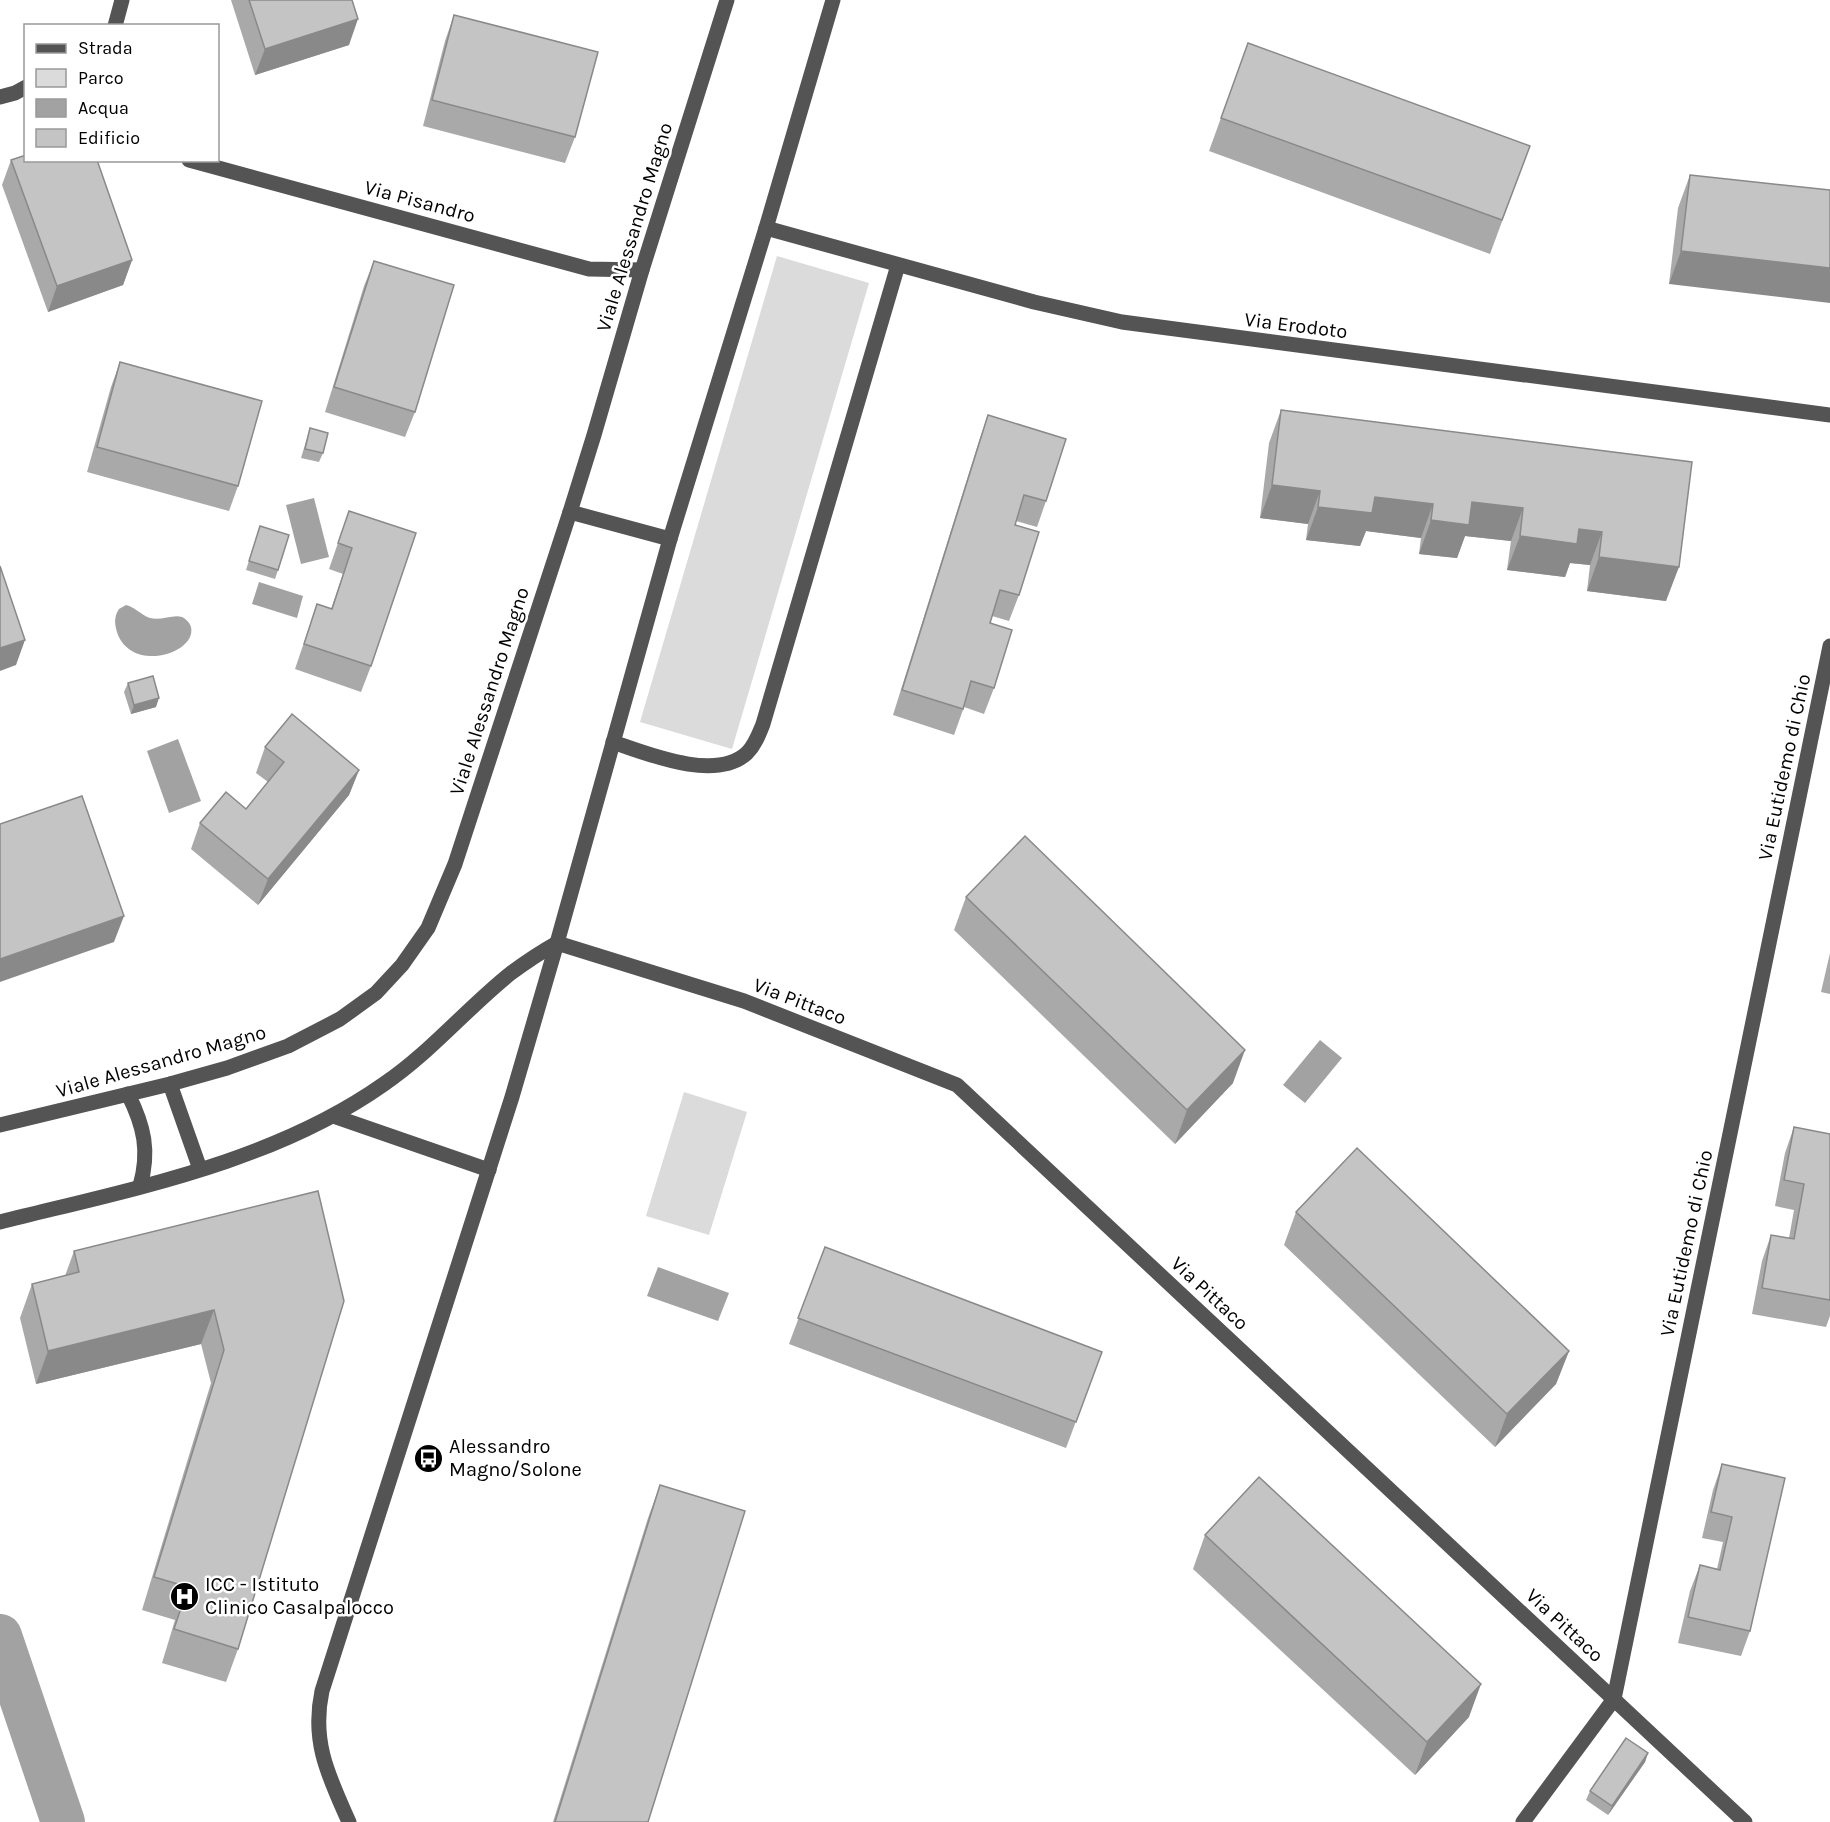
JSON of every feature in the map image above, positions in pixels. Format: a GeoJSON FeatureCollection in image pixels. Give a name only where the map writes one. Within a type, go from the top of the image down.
{"type":"FeatureCollection","features":[{"type":"Feature","properties":{"kind":"street"},"geometry":{"type":"LineString","coordinates":[[116,24],[122,0]]}},
{"type":"Feature","properties":{"kind":"street","name":"Viale Alessandro Magno"},"geometry":{"type":"LineString","coordinates":[[0,1125],[170,1084],[288,1046],[323,1029],[356,1009],[376,993],[412,952],[428,928],[449,882],[570,512],[642,270],[727,0]]}},
{"type":"Feature","properties":{"kind":"street"},"geometry":{"type":"LineString","coordinates":[[350,1822],[322,1754],[318,1720],[319,1705],[489,1170],[557,943],[670,539],[766,228],[833,0]]}},
{"type":"Feature","properties":{"kind":"street"},"geometry":{"type":"LineString","coordinates":[[0,97],[24,88]]}},
{"type":"Feature","properties":{"kind":"street","name":"Via Pisandro"},"geometry":{"type":"LineString","coordinates":[[196,162],[589,269],[642,270]]}},
{"type":"Feature","properties":{"kind":"street","name":"Via Erodoto"},"geometry":{"type":"LineString","coordinates":[[766,228],[1045,305],[1122,322],[1830,415]]}},
{"type":"Feature","properties":{"kind":"street"},"geometry":{"type":"LineString","coordinates":[[613,742],[668,760],[707,766],[730,763],[747,753],[754,745],[763,724],[898,265]]}},
{"type":"Feature","properties":{"kind":"street"},"geometry":{"type":"LineString","coordinates":[[570,512],[670,539]]}},
{"type":"Feature","properties":{"kind":"street","name":"Via Eutidemo di Chio"},"geometry":{"type":"LineString","coordinates":[[1523,1822],[1614,1699],[1830,646]]}},
{"type":"Feature","properties":{"kind":"street"},"geometry":{"type":"LineString","coordinates":[[0,1222],[201,1169],[272,1145],[319,1124],[385,1084],[513,972],[557,943]]}},
{"type":"Feature","properties":{"kind":"street","name":"Via Pittaco"},"geometry":{"type":"LineString","coordinates":[[557,943],[744,1001],[957,1085],[1745,1822]]}},
{"type":"Feature","properties":{"kind":"street"},"geometry":{"type":"LineString","coordinates":[[170,1084],[201,1169]]}},
{"type":"Feature","properties":{"kind":"street"},"geometry":{"type":"LineString","coordinates":[[128,1094],[145,1140],[144,1171],[140,1186]]}},
{"type":"Feature","properties":{"kind":"street"},"geometry":{"type":"LineString","coordinates":[[333,1116],[489,1170]]}},
{"type":"Feature","properties":{"kind":"green space"},"geometry":{"type":"Polygon","coordinates":[[[777,256],[869,283],[732,749],[640,722],[777,256]]]}},
{"type":"Feature","properties":{"kind":"green space"},"geometry":{"type":"Polygon","coordinates":[[[684,1092],[747,1112],[709,1235],[646,1216],[684,1092]]]}},
{"type":"Feature","properties":{"kind":"water"},"geometry":{"type":"Polygon","coordinates":[[[314,498],[329,557],[301,564],[286,505],[314,498]]]}},
{"type":"Feature","properties":{"kind":"water"},"geometry":{"type":"Polygon","coordinates":[[[259,582],[303,596],[297,618],[252,604],[259,582]]]}},
{"type":"Feature","properties":{"kind":"water"},"geometry":{"type":"Polygon","coordinates":[[[126,605],[150,618],[182,617],[191,627],[190,636],[184,645],[163,655],[150,656],[137,653],[126,647],[116,628],[117,612],[126,605]]]}},
{"type":"Feature","properties":{"kind":"water"},"geometry":{"type":"Polygon","coordinates":[[[178,739],[201,801],[169,813],[147,751],[178,739]]]}},
{"type":"Feature","properties":{"kind":"water"},"geometry":{"type":"Polygon","coordinates":[[[1320,1040],[1342,1058],[1305,1103],[1283,1085],[1320,1040]]]}},
{"type":"Feature","properties":{"kind":"water"},"geometry":{"type":"Polygon","coordinates":[[[658,1267],[729,1293],[718,1321],[647,1296],[658,1267]]]}},
{"type":"Feature","properties":{"kind":"building"},"geometry":{"type":"Polygon","coordinates":[[[249,0],[352,0],[358,19],[265,49],[249,0]]]}},
{"type":"Feature","properties":{"kind":"building"},"geometry":{"type":"Polygon","coordinates":[[[454,15],[598,52],[575,137],[432,100],[454,15]]]}},
{"type":"Feature","properties":{"kind":"building"},"geometry":{"type":"Polygon","coordinates":[[[1248,43],[1530,146],[1502,220],[1221,118],[1248,43]]]}},
{"type":"Feature","properties":{"kind":"building"},"geometry":{"type":"Polygon","coordinates":[[[24,156],[24,162],[98,162],[132,260],[57,286],[11,160],[24,156]]]}},
{"type":"Feature","properties":{"kind":"building"},"geometry":{"type":"Polygon","coordinates":[[[1690,175],[1830,190],[1830,268],[1681,251],[1690,175]]]}},
{"type":"Feature","properties":{"kind":"building"},"geometry":{"type":"Polygon","coordinates":[[[374,261],[454,285],[415,412],[334,387],[374,261]]]}},
{"type":"Feature","properties":{"kind":"building"},"geometry":{"type":"Polygon","coordinates":[[[120,362],[262,401],[238,486],[97,447],[120,362]]]}},
{"type":"Feature","properties":{"kind":"building"},"geometry":{"type":"Polygon","coordinates":[[[1281,410],[1692,462],[1679,567],[1599,557],[1602,532],[1579,529],[1577,544],[1520,536],[1523,508],[1472,502],[1469,525],[1431,520],[1433,504],[1375,497],[1372,513],[1318,507],[1320,491],[1272,485],[1281,410]]]}},
{"type":"Feature","properties":{"kind":"building"},"geometry":{"type":"Polygon","coordinates":[[[988,415],[1066,439],[1046,501],[1024,495],[1015,525],[1039,532],[1019,595],[1000,590],[990,623],[1012,630],[994,688],[971,681],[963,709],[902,690],[988,415]]]}},
{"type":"Feature","properties":{"kind":"building"},"geometry":{"type":"Polygon","coordinates":[[[310,428],[328,433],[323,453],[305,449],[310,428]]]}},
{"type":"Feature","properties":{"kind":"building"},"geometry":{"type":"Polygon","coordinates":[[[349,511],[416,533],[371,666],[304,644],[317,604],[332,609],[352,548],[338,543],[349,511]]]}},
{"type":"Feature","properties":{"kind":"building"},"geometry":{"type":"Polygon","coordinates":[[[260,526],[289,535],[278,570],[249,561],[260,526]]]}},
{"type":"Feature","properties":{"kind":"building"},"geometry":{"type":"Polygon","coordinates":[[[0,566],[25,640],[0,648],[0,566]]]}},
{"type":"Feature","properties":{"kind":"building"},"geometry":{"type":"Polygon","coordinates":[[[153,676],[159,698],[134,705],[128,683],[153,676]]]}},
{"type":"Feature","properties":{"kind":"building"},"geometry":{"type":"Polygon","coordinates":[[[292,714],[359,770],[268,879],[200,823],[226,792],[246,809],[284,762],[265,747],[292,714]]]}},
{"type":"Feature","properties":{"kind":"building"},"geometry":{"type":"Polygon","coordinates":[[[82,796],[124,916],[0,959],[0,824],[82,796]]]}},
{"type":"Feature","properties":{"kind":"building"},"geometry":{"type":"Polygon","coordinates":[[[1025,836],[1245,1050],[1187,1110],[966,897],[1025,836]]]}},
{"type":"Feature","properties":{"kind":"building"},"geometry":{"type":"Polygon","coordinates":[[[1794,1127],[1830,1134],[1830,1300],[1762,1288],[1771,1235],[1794,1239],[1804,1184],[1784,1180],[1794,1127]]]}},
{"type":"Feature","properties":{"kind":"building"},"geometry":{"type":"Polygon","coordinates":[[[1357,1148],[1569,1351],[1507,1414],[1296,1212],[1357,1148]]]}},
{"type":"Feature","properties":{"kind":"building"},"geometry":{"type":"Polygon","coordinates":[[[318,1191],[344,1301],[238,1649],[174,1629],[188,1587],[154,1577],[224,1350],[214,1310],[48,1351],[32,1284],[79,1272],[74,1251],[318,1191]]]}},
{"type":"Feature","properties":{"kind":"building"},"geometry":{"type":"Polygon","coordinates":[[[825,1247],[1102,1352],[1076,1422],[798,1318],[825,1247]]]}},
{"type":"Feature","properties":{"kind":"building"},"geometry":{"type":"Polygon","coordinates":[[[1722,1464],[1785,1478],[1750,1631],[1688,1617],[1700,1565],[1720,1570],[1732,1517],[1711,1512],[1722,1464]]]}},
{"type":"Feature","properties":{"kind":"building"},"geometry":{"type":"Polygon","coordinates":[[[1259,1477],[1481,1684],[1427,1742],[1205,1535],[1259,1477]]]}},
{"type":"Feature","properties":{"kind":"building"},"geometry":{"type":"Polygon","coordinates":[[[660,1485],[745,1511],[648,1822],[555,1822],[660,1485]]]}},
{"type":"Feature","properties":{"kind":"building"},"geometry":{"type":"Polygon","coordinates":[[[1626,1738],[1648,1753],[1612,1806],[1590,1791],[1626,1738]]]}},
{"type":"Feature","properties":{"kind":"waterway"},"geometry":{"type":"LineString","coordinates":[[0,1636],[63,1822]]}},
{"type":"Feature","properties":{"kind":"place","name":"Alessandro Magno/Solone"},"geometry":{"type":"Point","coordinates":[428,1458]}},
{"type":"Feature","properties":{"kind":"place","name":"ICC - Istituto Clinico Casalpalocco"},"geometry":{"type":"Point","coordinates":[184,1596]}}]}
